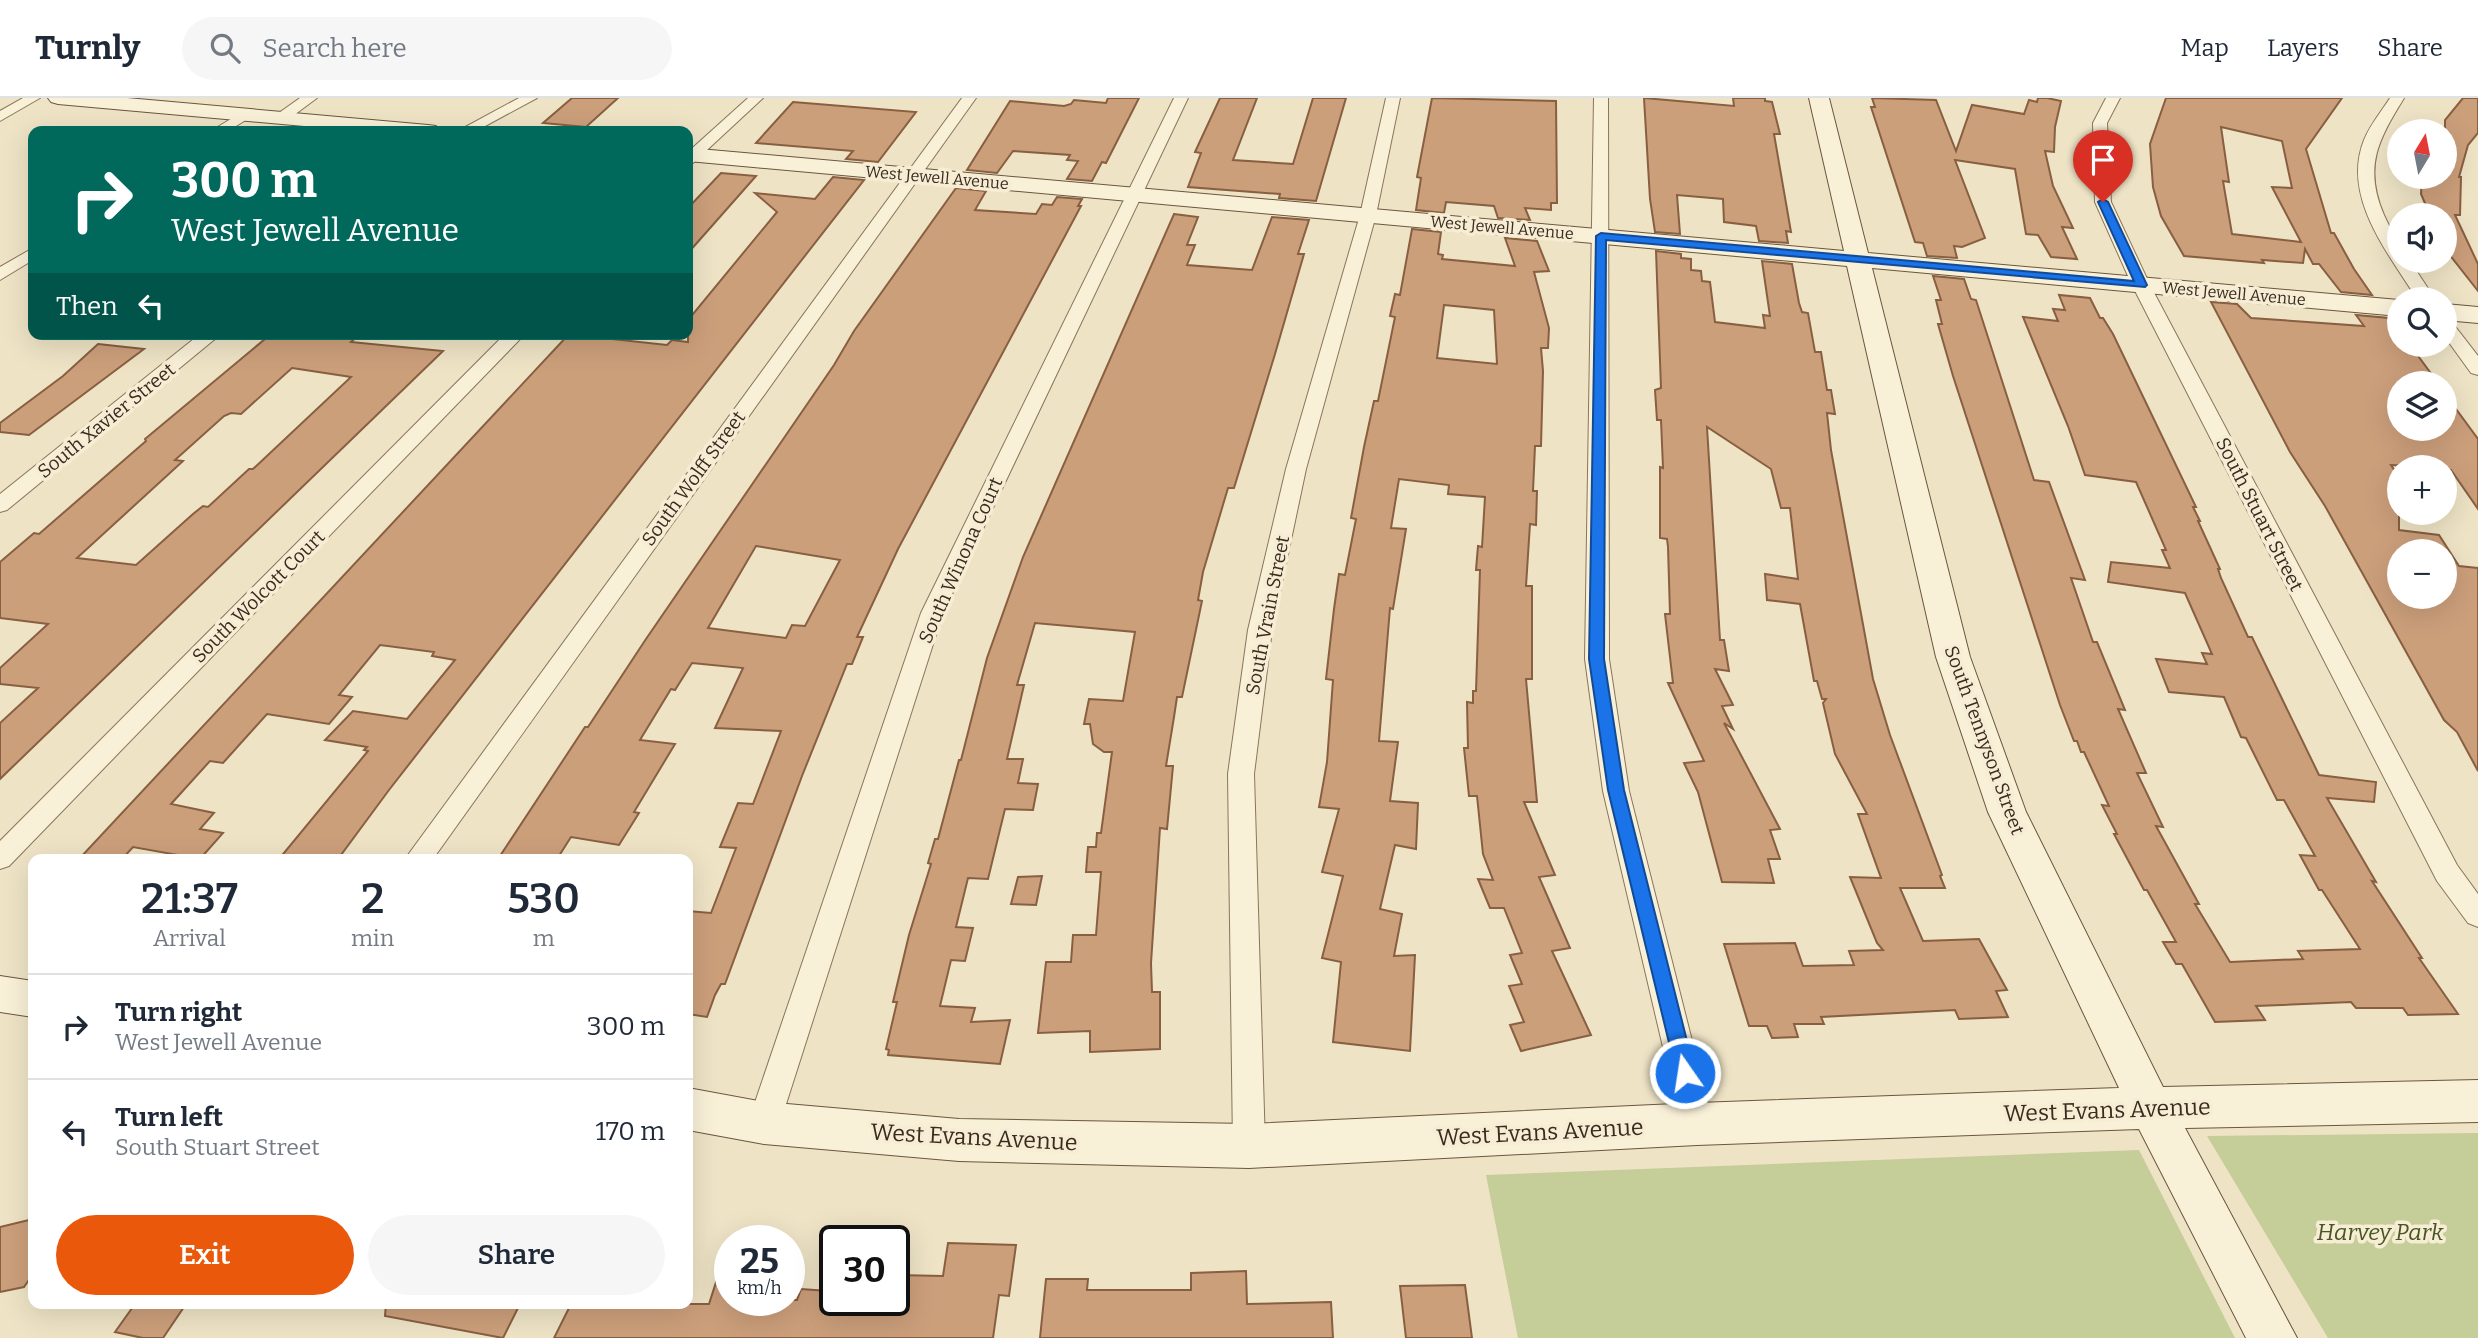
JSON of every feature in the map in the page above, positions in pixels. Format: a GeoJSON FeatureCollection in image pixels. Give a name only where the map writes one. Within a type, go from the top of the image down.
{"type":"FeatureCollection","features":[{"type":"Feature","properties":{"kind":"main road"},"geometry":{"type":"LineString","coordinates":[[58,98],[371,126]]}},
{"type":"Feature","properties":{"kind":"main road","name":"South Tennyson Street"},"geometry":{"type":"LineString","coordinates":[[1819,98],[1953,657],[2007,811],[2151,1108],[2272,1338]]}},
{"type":"Feature","properties":{"kind":"main road","name":"West Jewell Avenue"},"geometry":{"type":"LineString","coordinates":[[693,157],[2387,307]]}},
{"type":"Feature","properties":{"kind":"main road"},"geometry":{"type":"LineString","coordinates":[[2457,313],[2478,315]]}},
{"type":"Feature","properties":{"kind":"main road"},"geometry":{"type":"LineString","coordinates":[[0,994],[28,998]]}},
{"type":"Feature","properties":{"kind":"main road","name":"West Evans Avenue"},"geometry":{"type":"LineString","coordinates":[[693,1110],[764,1123],[959,1140],[1249,1146],[1698,1124],[2151,1108],[2478,1101]]}},
{"type":"Feature","properties":{"kind":"street"},"geometry":{"type":"LineString","coordinates":[[0,117],[33,98]]}},
{"type":"Feature","properties":{"kind":"street"},"geometry":{"type":"LineString","coordinates":[[281,118],[310,98]]}},
{"type":"Feature","properties":{"kind":"street"},"geometry":{"type":"LineString","coordinates":[[475,126],[530,98]]}},
{"type":"Feature","properties":{"kind":"street"},"geometry":{"type":"LineString","coordinates":[[693,153],[756,98]]}},
{"type":"Feature","properties":{"kind":"street","name":"South Wolff Street"},"geometry":{"type":"LineString","coordinates":[[422,854],[970,98]]}},
{"type":"Feature","properties":{"kind":"street","name":"South Winona Court"},"geometry":{"type":"LineString","coordinates":[[764,1123],[932,613],[1181,98]]}},
{"type":"Feature","properties":{"kind":"street","name":"South Vrain Street"},"geometry":{"type":"LineString","coordinates":[[1249,1146],[1241,774],[1260,630],[1296,469],[1368,215],[1393,98]]}},
{"type":"Feature","properties":{"kind":"street"},"geometry":{"type":"LineString","coordinates":[[1601,98],[1597,659],[1616,790],[1698,1124]]}},
{"type":"Feature","properties":{"kind":"street","name":"South Stuart Street"},"geometry":{"type":"LineString","coordinates":[[2113,98],[2100,123],[2103,202],[2141,285],[2446,873],[2478,915]]}},
{"type":"Feature","properties":{"kind":"street"},"geometry":{"type":"LineString","coordinates":[[2387,237],[2366,192],[2370,144],[2397,98]]}},
{"type":"Feature","properties":{"kind":"street"},"geometry":{"type":"LineString","coordinates":[[227,126],[244,115]]}},
{"type":"Feature","properties":{"kind":"street"},"geometry":{"type":"LineString","coordinates":[[0,275],[28,256]]}},
{"type":"Feature","properties":{"kind":"street","name":"South Xavier Street"},"geometry":{"type":"LineString","coordinates":[[0,505],[205,340]]}},
{"type":"Feature","properties":{"kind":"street","name":"South Wolcott Court"},"geometry":{"type":"LineString","coordinates":[[0,858],[510,340]]}},
{"type":"Feature","properties":{"kind":"street"},"geometry":{"type":"LineString","coordinates":[[2457,342],[2478,369]]}},
{"type":"Feature","properties":{"kind":"green space","name":"Harvey Park"},"geometry":{"type":"Polygon","coordinates":[[[2478,1133],[2478,1338],[2328,1338],[2207,1136],[2478,1133]]]}},
{"type":"Feature","properties":{"kind":"green space"},"geometry":{"type":"Polygon","coordinates":[[[2139,1150],[2235,1338],[1518,1338],[1486,1175],[2139,1150]]]}},
{"type":"Feature","properties":{"kind":"building"},"geometry":{"type":"Polygon","coordinates":[[[572,98],[618,98],[587,126],[543,123],[572,98]]]}},
{"type":"Feature","properties":{"kind":"building"},"geometry":{"type":"Polygon","coordinates":[[[1108,98],[1139,98],[1106,163],[1102,162],[1092,181],[1067,179],[1078,161],[1067,160],[1070,155],[1013,151],[997,173],[967,170],[1010,101],[1064,106],[1074,100],[1106,103],[1108,98]]]}},
{"type":"Feature","properties":{"kind":"building"},"geometry":{"type":"Polygon","coordinates":[[[1220,98],[1257,98],[1233,160],[1293,164],[1313,98],[1346,98],[1316,201],[1279,198],[1280,194],[1188,187],[1201,153],[1195,152],[1220,98]]]}},
{"type":"Feature","properties":{"kind":"building"},"geometry":{"type":"Polygon","coordinates":[[[1432,98],[1556,101],[1557,203],[1551,203],[1551,210],[1525,208],[1530,220],[1498,218],[1494,206],[1446,202],[1444,213],[1416,210],[1421,178],[1417,177],[1432,98]]]}},
{"type":"Feature","properties":{"kind":"building"},"geometry":{"type":"Polygon","coordinates":[[[1644,98],[1734,106],[1733,98],[1765,98],[1765,101],[1772,102],[1780,134],[1774,134],[1791,232],[1786,231],[1788,243],[1759,241],[1756,226],[1724,222],[1723,199],[1677,195],[1680,234],[1655,232],[1650,199],[1644,98]]]}},
{"type":"Feature","properties":{"kind":"building"},"geometry":{"type":"Polygon","coordinates":[[[1872,98],[1936,100],[1956,151],[1972,105],[2024,114],[2029,100],[2037,102],[2038,98],[2047,98],[2061,101],[2055,127],[2054,152],[2045,151],[2053,186],[2073,228],[2062,227],[2077,259],[2051,257],[2038,235],[2026,234],[2015,169],[1955,160],[1985,238],[1962,247],[1954,246],[1957,258],[1927,256],[1923,243],[1915,242],[1871,107],[1875,107],[1872,98]]]}},
{"type":"Feature","properties":{"kind":"building"},"geometry":{"type":"Polygon","coordinates":[[[2166,98],[2342,98],[2306,149],[2331,233],[2334,233],[2372,295],[2341,292],[2319,264],[2313,264],[2305,249],[2303,263],[2262,260],[2264,263],[2184,256],[2161,216],[2153,187],[2150,144],[2166,98]],[[2221,127],[2229,182],[2223,181],[2232,234],[2301,242],[2272,187],[2292,188],[2282,141],[2221,127]]]}},
{"type":"Feature","properties":{"kind":"building"},"geometry":{"type":"Polygon","coordinates":[[[2463,98],[2478,98],[2478,133],[2468,145],[2459,177],[2460,215],[2457,215],[2457,203],[2425,203],[2421,194],[2421,189],[2457,189],[2457,119],[2446,119],[2463,98]]]}},
{"type":"Feature","properties":{"kind":"building"},"geometry":{"type":"Polygon","coordinates":[[[793,102],[916,112],[878,162],[846,159],[853,151],[756,143],[793,102]]]}},
{"type":"Feature","properties":{"kind":"building"},"geometry":{"type":"Polygon","coordinates":[[[721,173],[756,176],[693,247],[693,203],[721,173]]]}},
{"type":"Feature","properties":{"kind":"building"},"geometry":{"type":"Polygon","coordinates":[[[833,177],[864,180],[342,854],[283,854],[368,751],[364,750],[367,747],[325,740],[353,711],[407,719],[455,660],[432,656],[434,652],[380,645],[339,695],[352,697],[329,724],[267,714],[223,763],[210,761],[171,804],[214,813],[200,829],[223,833],[204,854],[172,854],[133,847],[127,854],[84,854],[563,340],[621,340],[667,345],[672,340],[693,340],[693,314],[777,212],[755,193],[815,199],[833,177]]]}},
{"type":"Feature","properties":{"kind":"building"},"geometry":{"type":"Polygon","coordinates":[[[956,188],[986,191],[975,210],[1036,214],[1042,204],[1052,205],[1057,197],[1082,199],[1078,206],[1081,206],[898,549],[857,637],[863,637],[852,664],[847,664],[802,776],[725,984],[721,984],[715,995],[707,1017],[693,1015],[693,911],[711,913],[736,848],[720,847],[738,803],[753,804],[781,731],[715,728],[743,668],[692,663],[675,690],[671,689],[640,740],[675,744],[634,812],[639,813],[619,845],[571,837],[560,854],[501,854],[585,727],[588,727],[834,365],[854,331],[956,188]],[[756,546],[708,628],[786,638],[792,625],[805,626],[840,560],[756,546]]]}},
{"type":"Feature","properties":{"kind":"building"},"geometry":{"type":"Polygon","coordinates":[[[1174,214],[1198,217],[1187,245],[1195,245],[1187,265],[1252,270],[1272,217],[1309,220],[1298,254],[1304,254],[1275,354],[1234,488],[1228,488],[1203,572],[1198,600],[1202,601],[1182,697],[1177,697],[1166,766],[1173,766],[1167,829],[1160,828],[1151,963],[1152,992],[1160,992],[1160,1049],[1090,1052],[1090,1031],[1038,1033],[1046,962],[1071,962],[1073,935],[1096,935],[1101,872],[1086,872],[1088,847],[1096,847],[1097,833],[1101,833],[1112,752],[1104,752],[1093,744],[1090,724],[1084,724],[1089,699],[1123,701],[1135,632],[1035,623],[1017,685],[1024,685],[1007,759],[1023,759],[1018,783],[1038,784],[1033,810],[1005,809],[988,879],[968,878],[956,927],[973,928],[965,961],[951,960],[940,1006],[975,1008],[971,1022],[1010,1020],[1000,1064],[888,1055],[889,1050],[886,1049],[897,1002],[893,1002],[909,935],[931,864],[928,863],[935,839],[938,839],[961,760],[987,658],[1023,557],[1174,214]]]}},
{"type":"Feature","properties":{"kind":"building"},"geometry":{"type":"Polygon","coordinates":[[[2457,219],[2478,264],[2478,291],[2457,264],[2457,219]]]}},
{"type":"Feature","properties":{"kind":"building"},"geometry":{"type":"Polygon","coordinates":[[[1412,229],[1441,232],[1438,254],[1443,255],[1442,259],[1515,266],[1505,238],[1537,241],[1549,271],[1534,272],[1549,328],[1548,348],[1541,348],[1541,446],[1535,446],[1533,491],[1537,491],[1536,525],[1530,524],[1526,586],[1532,586],[1532,679],[1526,679],[1537,802],[1524,802],[1555,875],[1539,877],[1570,948],[1552,951],[1591,1035],[1521,1051],[1510,1025],[1524,1022],[1509,986],[1522,984],[1510,955],[1522,953],[1504,908],[1490,908],[1478,879],[1493,880],[1483,854],[1477,796],[1469,796],[1464,748],[1468,748],[1467,702],[1473,703],[1473,691],[1476,691],[1480,570],[1476,570],[1478,546],[1482,547],[1485,497],[1448,494],[1449,485],[1399,479],[1391,528],[1406,529],[1393,609],[1390,608],[1379,741],[1398,742],[1390,801],[1418,803],[1416,849],[1395,845],[1380,909],[1402,914],[1394,956],[1415,955],[1410,1051],[1333,1042],[1341,962],[1322,958],[1343,876],[1322,872],[1339,809],[1319,807],[1327,762],[1333,680],[1326,679],[1339,574],[1345,575],[1356,519],[1351,518],[1364,447],[1374,401],[1378,401],[1395,317],[1390,316],[1395,294],[1400,295],[1412,229]],[[1444,305],[1437,358],[1497,364],[1494,310],[1444,305]]]}},
{"type":"Feature","properties":{"kind":"building"},"geometry":{"type":"Polygon","coordinates":[[[1656,251],[1681,254],[1681,258],[1691,259],[1691,270],[1701,271],[1702,281],[1710,282],[1715,322],[1765,328],[1763,315],[1770,316],[1762,261],[1792,264],[1799,303],[1802,312],[1808,313],[1815,352],[1821,352],[1827,390],[1831,390],[1835,414],[1827,413],[1831,450],[1873,679],[1890,735],[1945,888],[1900,888],[1923,941],[1979,939],[2007,990],[1996,991],[2008,1017],[1959,1019],[1955,1010],[1821,1017],[1824,1024],[1794,1024],[1798,1037],[1772,1038],[1767,1026],[1749,1026],[1724,944],[1795,943],[1803,966],[1854,965],[1849,951],[1883,950],[1877,943],[1850,877],[1881,878],[1858,814],[1867,814],[1835,754],[1823,703],[1826,699],[1822,699],[1817,681],[1814,681],[1800,604],[1767,600],[1765,574],[1798,579],[1790,508],[1781,508],[1771,469],[1707,427],[1720,640],[1724,640],[1729,671],[1715,669],[1733,705],[1722,706],[1733,729],[1724,723],[1780,829],[1770,830],[1780,859],[1768,859],[1774,883],[1722,882],[1698,792],[1684,763],[1704,761],[1668,683],[1673,683],[1665,614],[1670,614],[1668,547],[1667,539],[1660,538],[1660,467],[1663,468],[1661,420],[1657,420],[1655,390],[1661,388],[1656,251]]]}},
{"type":"Feature","properties":{"kind":"building"},"geometry":{"type":"Polygon","coordinates":[[[1933,276],[1964,279],[1971,299],[1976,300],[2034,480],[2049,482],[2085,580],[2071,578],[2093,642],[2097,642],[2125,710],[2118,709],[2146,773],[2137,773],[2163,827],[2156,826],[2199,904],[2195,904],[2230,962],[2303,959],[2298,951],[2360,949],[2322,890],[2319,890],[2300,855],[2315,856],[2284,800],[2277,800],[2246,738],[2241,737],[2224,697],[2169,692],[2156,659],[2207,664],[2202,653],[2212,654],[2185,593],[2108,582],[2111,562],[2170,568],[2162,550],[2166,550],[2136,482],[2085,475],[2023,317],[2058,321],[2053,309],[2065,310],[2059,295],[2090,298],[2100,318],[2103,318],[2113,334],[2196,507],[2193,507],[2198,521],[2248,637],[2252,637],[2319,775],[2376,782],[2374,802],[2327,798],[2376,882],[2372,881],[2422,958],[2419,958],[2458,1014],[2408,1015],[2403,1008],[2356,1008],[2351,1002],[2256,1006],[2265,1020],[2215,1022],[2182,964],[2176,964],[2163,942],[2176,942],[2114,834],[2117,834],[2102,805],[2109,806],[2084,752],[2081,752],[2077,741],[2074,741],[2060,705],[1953,376],[1938,324],[1942,324],[1936,300],[1941,300],[1933,276]]]}},
{"type":"Feature","properties":{"kind":"building"},"geometry":{"type":"Polygon","coordinates":[[[2211,302],[2237,304],[2251,318],[2364,326],[2356,315],[2387,318],[2387,357],[2419,357],[2429,371],[2387,371],[2387,441],[2457,441],[2457,410],[2478,439],[2478,509],[2457,479],[2457,455],[2387,455],[2387,525],[2399,525],[2399,530],[2439,535],[2442,539],[2387,539],[2387,609],[2457,609],[2457,563],[2459,566],[2478,568],[2478,771],[2457,732],[2444,720],[2325,506],[2290,452],[2211,302]]]}},
{"type":"Feature","properties":{"kind":"building"},"geometry":{"type":"Polygon","coordinates":[[[264,340],[353,340],[351,342],[443,351],[0,779],[0,723],[38,688],[0,684],[0,668],[48,624],[0,618],[0,562],[34,533],[39,534],[146,441],[145,439],[264,340]],[[292,368],[241,414],[231,413],[224,416],[175,460],[183,461],[77,558],[136,565],[193,514],[203,506],[208,507],[249,469],[253,469],[351,377],[292,368]]]}},
{"type":"Feature","properties":{"kind":"building"},"geometry":{"type":"Polygon","coordinates":[[[98,344],[144,349],[29,435],[0,432],[0,423],[63,376],[98,344]]]}},
{"type":"Feature","properties":{"kind":"building"},"geometry":{"type":"Polygon","coordinates":[[[1042,876],[1036,905],[1011,904],[1018,877],[1042,876]]]}},
{"type":"Feature","properties":{"kind":"building"},"geometry":{"type":"Polygon","coordinates":[[[28,1220],[28,1281],[24,1287],[0,1292],[0,1227],[28,1220]]]}},
{"type":"Feature","properties":{"kind":"building"},"geometry":{"type":"Polygon","coordinates":[[[948,1243],[1016,1245],[1009,1296],[999,1295],[993,1338],[554,1338],[568,1309],[693,1309],[693,1304],[709,1304],[714,1288],[714,1316],[805,1316],[805,1289],[819,1290],[819,1316],[910,1316],[910,1275],[943,1276],[948,1243]]]}},
{"type":"Feature","properties":{"kind":"building"},"geometry":{"type":"Polygon","coordinates":[[[1246,1271],[1247,1304],[1331,1302],[1333,1338],[1040,1338],[1046,1279],[1088,1279],[1087,1290],[1191,1290],[1191,1273],[1246,1271]]]}},
{"type":"Feature","properties":{"kind":"building"},"geometry":{"type":"Polygon","coordinates":[[[1465,1285],[1472,1338],[1406,1338],[1400,1286],[1465,1285]]]}},
{"type":"Feature","properties":{"kind":"building"},"geometry":{"type":"Polygon","coordinates":[[[131,1309],[183,1309],[163,1338],[143,1338],[115,1332],[131,1309]]]}},
{"type":"Feature","properties":{"kind":"building"},"geometry":{"type":"Polygon","coordinates":[[[386,1309],[518,1309],[503,1338],[385,1316],[386,1309]]]}},
{"type":"Feature","properties":{"kind":"route"},"geometry":{"type":"LineString","coordinates":[[1685,1073],[1616,790],[1597,659],[1601,236],[2141,285],[2103,202]]}}]}
